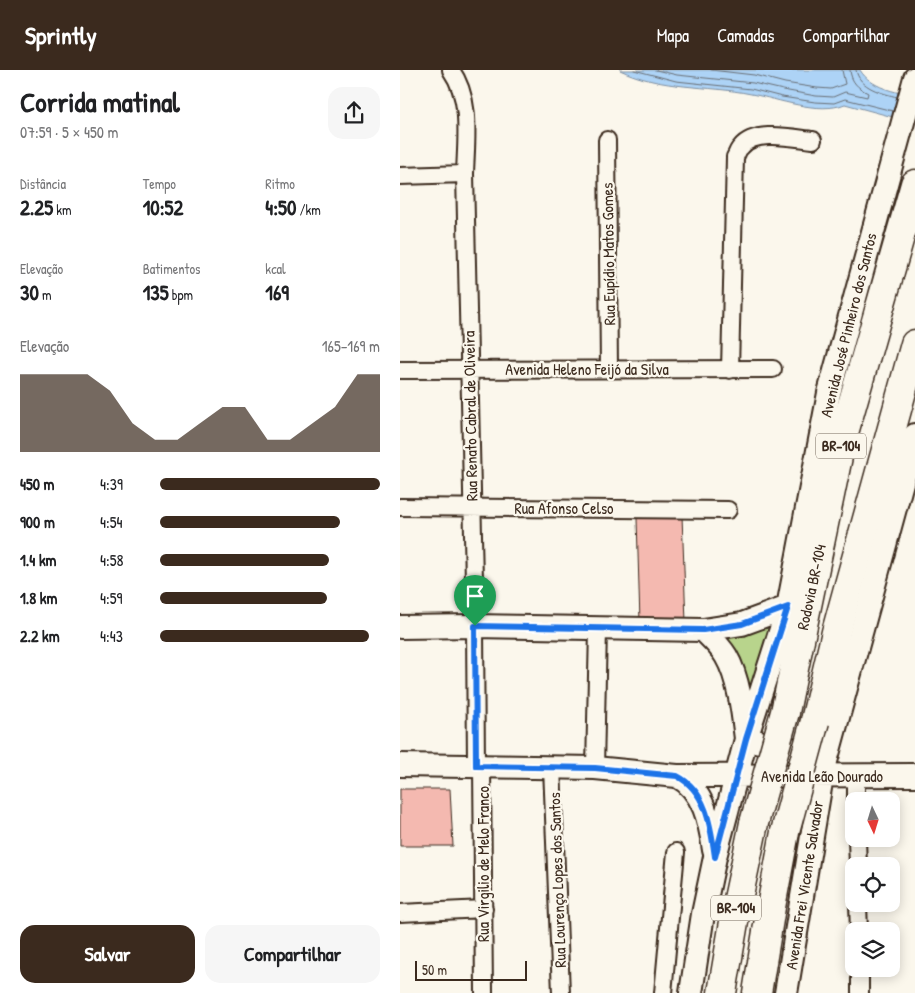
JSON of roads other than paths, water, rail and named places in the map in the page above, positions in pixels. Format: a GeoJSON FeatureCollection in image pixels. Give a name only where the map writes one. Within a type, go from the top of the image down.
{"type":"FeatureCollection","features":[{"type":"Feature","properties":{"kind":"highway","name":"Rodovia BR-104"},"geometry":{"type":"LineString","coordinates":[[722,993],[737,904],[754,823],[785,712],[840,447],[915,184]]}},
{"type":"Feature","properties":{"kind":"highway","name":"BR-104"},"geometry":{"type":"LineString","coordinates":[[757,993],[785,832],[815,721],[836,632],[915,344]]}},
{"type":"Feature","properties":{"kind":"main road","name":"Avenida José Pinheiro dos Santos"},"geometry":{"type":"LineString","coordinates":[[691,993],[703,914],[715,857],[746,739],[788,607],[829,393],[915,78]]}},
{"type":"Feature","properties":{"kind":"main road"},"geometry":{"type":"LineString","coordinates":[[703,630],[720,647],[732,667],[746,739],[824,766],[915,435]]}},
{"type":"Feature","properties":{"kind":"main road"},"geometry":{"type":"LineString","coordinates":[[400,627],[475,626],[703,630],[742,624],[788,607]]}},
{"type":"Feature","properties":{"kind":"main road","name":"Avenida Leão Dourado"},"geometry":{"type":"LineString","coordinates":[[400,764],[595,768],[677,776],[736,776],[824,766],[856,776],[915,775]]}},
{"type":"Feature","properties":{"kind":"main road","name":"Avenida Frei Vicente Salvador"},"geometry":{"type":"LineString","coordinates":[[786,993],[824,766]]}},
{"type":"Feature","properties":{"kind":"main road"},"geometry":{"type":"LineString","coordinates":[[677,776],[691,786],[705,808],[715,857]]}},
{"type":"Feature","properties":{"kind":"street","name":"Rua Renato Cabral de Oliveira"},"geometry":{"type":"LineString","coordinates":[[451,70],[457,79],[464,99],[466,123],[465,174],[471,508],[479,766]]}},
{"type":"Feature","properties":{"kind":"street"},"geometry":{"type":"LineString","coordinates":[[730,370],[735,157],[740,147],[749,140],[762,135],[813,140]]}},
{"type":"Feature","properties":{"kind":"street","name":"Rua Eupídio Matos Gomes"},"geometry":{"type":"LineString","coordinates":[[607,140],[609,368]]}},
{"type":"Feature","properties":{"kind":"street"},"geometry":{"type":"LineString","coordinates":[[400,176],[465,174]]}},
{"type":"Feature","properties":{"kind":"street","name":"Avenida Heleno Feijó da Silva"},"geometry":{"type":"LineString","coordinates":[[400,370],[773,369]]}},
{"type":"Feature","properties":{"kind":"street","name":"Rua Afonso Celso"},"geometry":{"type":"LineString","coordinates":[[400,507],[728,510]]}},
{"type":"Feature","properties":{"kind":"street"},"geometry":{"type":"LineString","coordinates":[[595,768],[598,629]]}},
{"type":"Feature","properties":{"kind":"street","name":"Rua Virgilio de Melo Franco"},"geometry":{"type":"LineString","coordinates":[[479,766],[484,910],[484,993]]}},
{"type":"Feature","properties":{"kind":"street","name":"Rua Lourenço Lopes dos Santos"},"geometry":{"type":"LineString","coordinates":[[552,767],[562,993]]}},
{"type":"Feature","properties":{"kind":"street"},"geometry":{"type":"LineString","coordinates":[[856,776],[856,792]]}},
{"type":"Feature","properties":{"kind":"street"},"geometry":{"type":"LineString","coordinates":[[663,993],[676,852]]}},
{"type":"Feature","properties":{"kind":"street"},"geometry":{"type":"LineString","coordinates":[[400,913],[484,910]]}},
{"type":"Feature","properties":{"kind":"street"},"geometry":{"type":"LineString","coordinates":[[860,977],[860,993]]}},
{"type":"Feature","properties":{"kind":"water"},"geometry":{"type":"Polygon","coordinates":[[[620,70],[860,70],[870,81],[877,85],[892,91],[915,96],[915,123],[845,104],[835,107],[811,107],[734,91],[652,81],[620,70]]]}}]}
